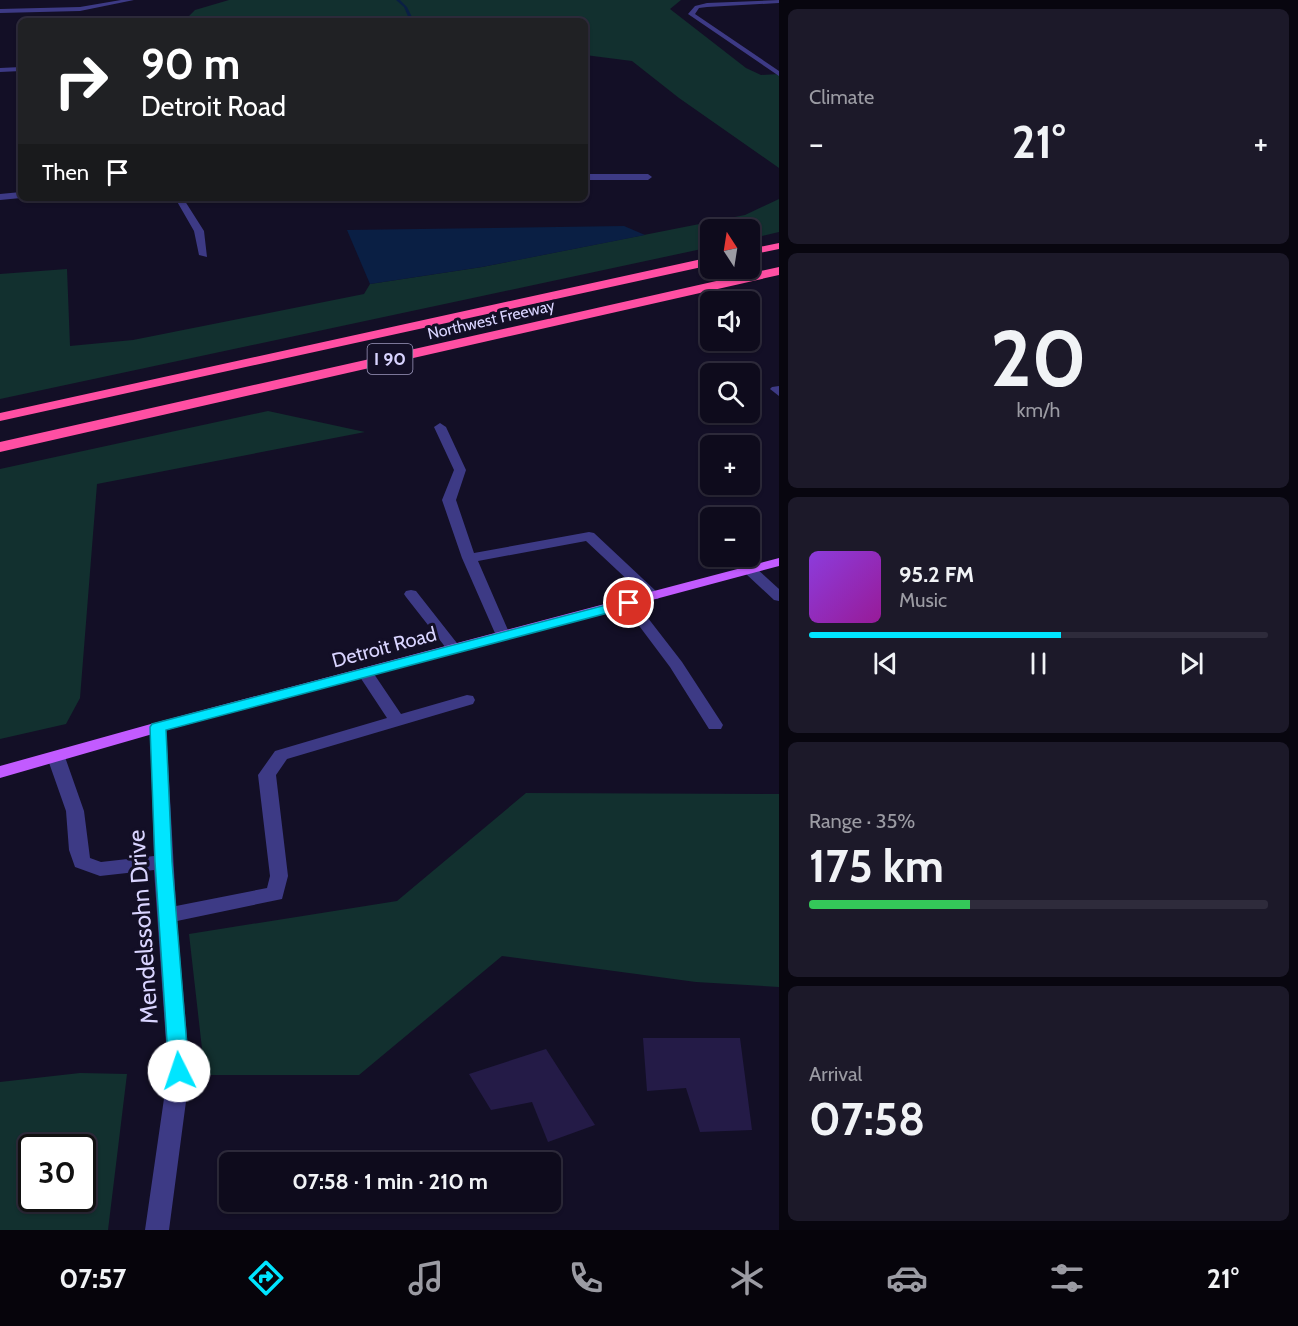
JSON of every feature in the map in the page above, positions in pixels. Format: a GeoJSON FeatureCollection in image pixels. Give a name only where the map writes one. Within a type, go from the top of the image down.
{"type":"FeatureCollection","features":[{"type":"Feature","properties":{"kind":"highway"},"geometry":{"type":"LineString","coordinates":[[760,250],[779,246]]}},
{"type":"Feature","properties":{"kind":"highway","name":"Northwest Freeway"},"geometry":{"type":"LineString","coordinates":[[0,417],[700,263]]}},
{"type":"Feature","properties":{"kind":"highway","name":"Northwest Freeway"},"geometry":{"type":"LineString","coordinates":[[0,447],[779,271]]}},
{"type":"Feature","properties":{"kind":"main road","name":"Detroit Road"},"geometry":{"type":"LineString","coordinates":[[0,772],[158,727],[366,674],[779,562]]}},
{"type":"Feature","properties":{"kind":"street"},"geometry":{"type":"LineString","coordinates":[[0,11],[80,9],[131,0]]}},
{"type":"Feature","properties":{"kind":"street"},"geometry":{"type":"LineString","coordinates":[[779,1],[708,5],[697,8],[692,14],[779,74]]}},
{"type":"Feature","properties":{"kind":"street"},"geometry":{"type":"LineString","coordinates":[[767,66],[779,65]]}},
{"type":"Feature","properties":{"kind":"street"},"geometry":{"type":"LineString","coordinates":[[0,70],[18,69]]}},
{"type":"Feature","properties":{"kind":"street"},"geometry":{"type":"LineString","coordinates":[[588,177],[648,177]]}},
{"type":"Feature","properties":{"kind":"street"},"geometry":{"type":"LineString","coordinates":[[0,196],[18,195]]}},
{"type":"Feature","properties":{"kind":"street"},"geometry":{"type":"LineString","coordinates":[[181,201],[199,231],[204,255]]}},
{"type":"Feature","properties":{"kind":"street"},"geometry":{"type":"LineString","coordinates":[[440,427],[460,470],[449,500],[469,558],[503,637]]}},
{"type":"Feature","properties":{"kind":"street"},"geometry":{"type":"LineString","coordinates":[[469,558],[589,537],[653,596]]}},
{"type":"Feature","properties":{"kind":"street"},"geometry":{"type":"LineString","coordinates":[[750,570],[779,597]]}},
{"type":"Feature","properties":{"kind":"street"},"geometry":{"type":"LineString","coordinates":[[411,594],[455,650]]}},
{"type":"Feature","properties":{"kind":"street"},"geometry":{"type":"LineString","coordinates":[[629,603],[676,665],[715,725]]}},
{"type":"Feature","properties":{"kind":"street"},"geometry":{"type":"LineString","coordinates":[[366,674],[397,721]]}},
{"type":"Feature","properties":{"kind":"street"},"geometry":{"type":"LineString","coordinates":[[168,915],[274,894],[279,876],[267,774],[281,755],[467,700]]}},
{"type":"Feature","properties":{"kind":"street","name":"Mendelssohn Drive"},"geometry":{"type":"LineString","coordinates":[[157,1230],[179,1071],[163,862],[158,727]]}},
{"type":"Feature","properties":{"kind":"street"},"geometry":{"type":"LineString","coordinates":[[56,757],[75,811],[78,850],[82,862],[100,869],[163,862]]}},
{"type":"Feature","properties":{"kind":"green space"},"geometry":{"type":"Polygon","coordinates":[[[229,0],[681,0],[670,9],[746,68],[761,75],[779,74],[779,168],[679,98],[632,61],[588,55],[588,18],[187,18],[195,10],[229,0]]]}},
{"type":"Feature","properties":{"kind":"green space"},"geometry":{"type":"Polygon","coordinates":[[[779,199],[779,232],[760,237],[760,219],[725,219],[745,215],[779,199]]]}},
{"type":"Feature","properties":{"kind":"green space"},"geometry":{"type":"Polygon","coordinates":[[[700,224],[700,249],[0,399],[0,274],[67,269],[70,346],[133,340],[364,294],[370,284],[482,267],[700,224]]]}},
{"type":"Feature","properties":{"kind":"green space"},"geometry":{"type":"Polygon","coordinates":[[[268,411],[365,432],[97,484],[80,698],[66,724],[0,739],[0,469],[268,411]]]}},
{"type":"Feature","properties":{"kind":"green space"},"geometry":{"type":"Polygon","coordinates":[[[526,793],[779,794],[779,987],[696,982],[502,956],[359,1075],[205,1075],[189,934],[397,901],[526,793]]]}},
{"type":"Feature","properties":{"kind":"green space"},"geometry":{"type":"Polygon","coordinates":[[[80,1073],[127,1074],[108,1230],[0,1230],[0,1082],[80,1073]]]}},
{"type":"Feature","properties":{"kind":"water"},"geometry":{"type":"Polygon","coordinates":[[[624,226],[645,235],[482,267],[370,284],[347,230],[624,226]]]}},
{"type":"Feature","properties":{"kind":"building"},"geometry":{"type":"Polygon","coordinates":[[[643,1038],[740,1038],[752,1130],[700,1132],[686,1088],[647,1091],[643,1038]]]}},
{"type":"Feature","properties":{"kind":"building"},"geometry":{"type":"Polygon","coordinates":[[[546,1049],[595,1125],[548,1142],[532,1102],[491,1110],[469,1074],[546,1049]]]}},
{"type":"Feature","properties":{"kind":"waterway"},"geometry":{"type":"LineString","coordinates":[[398,0],[410,18]]}},
{"type":"Feature","properties":{"kind":"route"},"geometry":{"type":"LineString","coordinates":[[179,1071],[163,862],[158,727],[629,603]]}}]}
